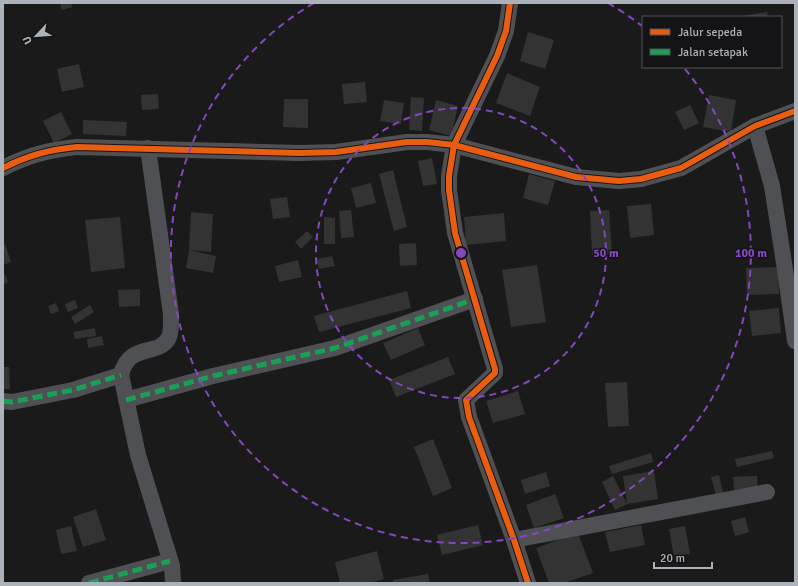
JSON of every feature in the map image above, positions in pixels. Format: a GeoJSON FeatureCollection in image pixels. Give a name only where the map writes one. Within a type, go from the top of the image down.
{"type":"FeatureCollection","features":[{"type":"Feature","properties":{"kind":"street"},"geometry":{"type":"LineString","coordinates":[[510,3],[506,31],[497,56],[454,145],[449,176],[449,190],[451,209],[462,259],[495,369],[495,373],[466,400],[466,407],[528,583]]}},
{"type":"Feature","properties":{"kind":"street"},"geometry":{"type":"LineString","coordinates":[[3,168],[18,160],[39,153],[56,149],[77,147],[299,153],[355,150],[407,142],[428,142],[454,145],[576,177],[619,181],[641,179],[682,168],[755,126],[795,111]]}},
{"type":"Feature","properties":{"kind":"street"},"geometry":{"type":"LineString","coordinates":[[755,126],[772,186],[795,341]]}},
{"type":"Feature","properties":{"kind":"street"},"geometry":{"type":"LineString","coordinates":[[148,148],[171,314],[170,328],[168,339],[161,345],[131,356],[123,366],[121,375],[138,455],[170,561],[173,583]]}},
{"type":"Feature","properties":{"kind":"street"},"geometry":{"type":"LineString","coordinates":[[126,400],[213,376],[335,348],[475,299]]}},
{"type":"Feature","properties":{"kind":"street"},"geometry":{"type":"LineString","coordinates":[[3,402],[12,402],[73,390],[121,375]]}},
{"type":"Feature","properties":{"kind":"street"},"geometry":{"type":"LineString","coordinates":[[514,540],[768,492]]}},
{"type":"Feature","properties":{"kind":"street"},"geometry":{"type":"LineString","coordinates":[[88,583],[170,561]]}},
{"type":"Feature","properties":{"kind":"building"},"geometry":{"type":"Polygon","coordinates":[[[60,3],[71,3],[72,7],[62,10],[60,3]]]}},
{"type":"Feature","properties":{"kind":"building"},"geometry":{"type":"Polygon","coordinates":[[[767,12],[768,16],[742,16],[767,12]]]}},
{"type":"Feature","properties":{"kind":"building"},"geometry":{"type":"Polygon","coordinates":[[[528,32],[554,40],[545,69],[520,61],[528,32]]]}},
{"type":"Feature","properties":{"kind":"building"},"geometry":{"type":"Polygon","coordinates":[[[79,64],[84,87],[62,92],[57,69],[79,64]]]}},
{"type":"Feature","properties":{"kind":"building"},"geometry":{"type":"Polygon","coordinates":[[[507,73],[540,87],[530,116],[496,103],[507,73]]]}},
{"type":"Feature","properties":{"kind":"building"},"geometry":{"type":"Polygon","coordinates":[[[365,82],[367,102],[344,104],[342,84],[365,82]]]}},
{"type":"Feature","properties":{"kind":"building"},"geometry":{"type":"Polygon","coordinates":[[[158,94],[159,109],[142,110],[141,95],[158,94]]]}},
{"type":"Feature","properties":{"kind":"building"},"geometry":{"type":"Polygon","coordinates":[[[709,95],[736,100],[731,132],[703,127],[709,95]]]}},
{"type":"Feature","properties":{"kind":"building"},"geometry":{"type":"Polygon","coordinates":[[[411,97],[424,98],[422,131],[409,130],[411,97]]]}},
{"type":"Feature","properties":{"kind":"building"},"geometry":{"type":"Polygon","coordinates":[[[284,99],[308,99],[308,128],[283,127],[284,99]]]}},
{"type":"Feature","properties":{"kind":"building"},"geometry":{"type":"Polygon","coordinates":[[[384,100],[404,103],[401,124],[380,121],[384,100]]]}},
{"type":"Feature","properties":{"kind":"building"},"geometry":{"type":"Polygon","coordinates":[[[436,100],[458,106],[451,136],[429,130],[436,100]]]}},
{"type":"Feature","properties":{"kind":"building"},"geometry":{"type":"Polygon","coordinates":[[[690,105],[699,123],[684,130],[675,112],[690,105]]]}},
{"type":"Feature","properties":{"kind":"building"},"geometry":{"type":"Polygon","coordinates":[[[61,112],[72,134],[54,143],[43,121],[61,112]]]}},
{"type":"Feature","properties":{"kind":"building"},"geometry":{"type":"Polygon","coordinates":[[[83,120],[127,122],[126,136],[83,134],[83,120]]]}},
{"type":"Feature","properties":{"kind":"building"},"geometry":{"type":"Polygon","coordinates":[[[432,158],[437,184],[423,186],[418,161],[432,158]]]}},
{"type":"Feature","properties":{"kind":"building"},"geometry":{"type":"Polygon","coordinates":[[[393,170],[407,227],[394,231],[379,174],[393,170]]]}},
{"type":"Feature","properties":{"kind":"building"},"geometry":{"type":"Polygon","coordinates":[[[529,174],[555,181],[548,205],[523,198],[529,174]]]}},
{"type":"Feature","properties":{"kind":"building"},"geometry":{"type":"Polygon","coordinates":[[[371,183],[376,203],[356,208],[351,188],[371,183]]]}},
{"type":"Feature","properties":{"kind":"building"},"geometry":{"type":"Polygon","coordinates":[[[287,197],[290,217],[273,219],[270,199],[287,197]]]}},
{"type":"Feature","properties":{"kind":"building"},"geometry":{"type":"Polygon","coordinates":[[[651,204],[654,235],[630,238],[627,206],[651,204]]]}},
{"type":"Feature","properties":{"kind":"building"},"geometry":{"type":"Polygon","coordinates":[[[351,210],[354,237],[341,238],[339,211],[351,210]]]}},
{"type":"Feature","properties":{"kind":"building"},"geometry":{"type":"Polygon","coordinates":[[[609,210],[612,254],[592,255],[590,211],[609,210]]]}},
{"type":"Feature","properties":{"kind":"building"},"geometry":{"type":"Polygon","coordinates":[[[191,212],[213,214],[211,252],[189,250],[191,212]]]}},
{"type":"Feature","properties":{"kind":"building"},"geometry":{"type":"Polygon","coordinates":[[[504,213],[506,241],[466,245],[464,217],[504,213]]]}},
{"type":"Feature","properties":{"kind":"building"},"geometry":{"type":"Polygon","coordinates":[[[120,217],[125,268],[91,272],[85,220],[120,217]]]}},
{"type":"Feature","properties":{"kind":"building"},"geometry":{"type":"Polygon","coordinates":[[[324,217],[335,218],[335,244],[324,244],[324,217]]]}},
{"type":"Feature","properties":{"kind":"building"},"geometry":{"type":"Polygon","coordinates":[[[307,231],[313,237],[301,249],[295,242],[307,231]]]}},
{"type":"Feature","properties":{"kind":"building"},"geometry":{"type":"Polygon","coordinates":[[[416,243],[417,265],[400,266],[399,244],[416,243]]]}},
{"type":"Feature","properties":{"kind":"building"},"geometry":{"type":"Polygon","coordinates":[[[5,244],[11,262],[3,265],[3,245],[5,244]]]}},
{"type":"Feature","properties":{"kind":"building"},"geometry":{"type":"Polygon","coordinates":[[[189,250],[216,256],[213,273],[186,268],[189,250]]]}},
{"type":"Feature","properties":{"kind":"building"},"geometry":{"type":"Polygon","coordinates":[[[332,256],[335,266],[319,269],[317,259],[332,256]]]}},
{"type":"Feature","properties":{"kind":"building"},"geometry":{"type":"Polygon","coordinates":[[[298,260],[302,277],[279,282],[275,266],[298,260]]]}},
{"type":"Feature","properties":{"kind":"building"},"geometry":{"type":"Polygon","coordinates":[[[537,265],[546,322],[511,327],[502,270],[537,265]]]}},
{"type":"Feature","properties":{"kind":"building"},"geometry":{"type":"Polygon","coordinates":[[[778,267],[779,294],[747,295],[746,268],[778,267]]]}},
{"type":"Feature","properties":{"kind":"building"},"geometry":{"type":"Polygon","coordinates":[[[3,270],[8,282],[3,285],[3,270]]]}},
{"type":"Feature","properties":{"kind":"building"},"geometry":{"type":"Polygon","coordinates":[[[140,289],[140,306],[119,307],[118,290],[140,289]]]}},
{"type":"Feature","properties":{"kind":"building"},"geometry":{"type":"Polygon","coordinates":[[[407,291],[411,308],[319,332],[314,316],[407,291]]]}},
{"type":"Feature","properties":{"kind":"building"},"geometry":{"type":"Polygon","coordinates":[[[75,300],[78,308],[68,312],[65,304],[75,300]]]}},
{"type":"Feature","properties":{"kind":"building"},"geometry":{"type":"Polygon","coordinates":[[[56,303],[59,311],[51,314],[48,306],[56,303]]]}},
{"type":"Feature","properties":{"kind":"building"},"geometry":{"type":"Polygon","coordinates":[[[90,305],[94,312],[75,324],[71,317],[90,305]]]}},
{"type":"Feature","properties":{"kind":"building"},"geometry":{"type":"Polygon","coordinates":[[[779,308],[781,333],[752,336],[749,311],[779,308]]]}},
{"type":"Feature","properties":{"kind":"building"},"geometry":{"type":"Polygon","coordinates":[[[95,328],[96,336],[75,339],[73,332],[95,328]]]}},
{"type":"Feature","properties":{"kind":"building"},"geometry":{"type":"Polygon","coordinates":[[[418,328],[425,345],[391,360],[383,343],[418,328]]]}},
{"type":"Feature","properties":{"kind":"building"},"geometry":{"type":"Polygon","coordinates":[[[102,336],[104,345],[88,348],[87,339],[102,336]]]}},
{"type":"Feature","properties":{"kind":"building"},"geometry":{"type":"Polygon","coordinates":[[[448,357],[455,374],[396,397],[389,380],[448,357]]]}},
{"type":"Feature","properties":{"kind":"building"},"geometry":{"type":"Polygon","coordinates":[[[3,367],[9,367],[10,389],[3,389],[3,367]]]}},
{"type":"Feature","properties":{"kind":"building"},"geometry":{"type":"Polygon","coordinates":[[[627,382],[629,426],[608,427],[605,383],[627,382]]]}},
{"type":"Feature","properties":{"kind":"building"},"geometry":{"type":"Polygon","coordinates":[[[518,391],[525,414],[493,423],[486,401],[518,391]]]}},
{"type":"Feature","properties":{"kind":"building"},"geometry":{"type":"Polygon","coordinates":[[[433,439],[452,488],[433,496],[414,447],[433,439]]]}},
{"type":"Feature","properties":{"kind":"building"},"geometry":{"type":"Polygon","coordinates":[[[772,451],[774,458],[737,467],[735,459],[772,451]]]}},
{"type":"Feature","properties":{"kind":"building"},"geometry":{"type":"Polygon","coordinates":[[[651,453],[653,462],[612,474],[609,466],[651,453]]]}},
{"type":"Feature","properties":{"kind":"building"},"geometry":{"type":"Polygon","coordinates":[[[654,471],[658,499],[627,504],[623,476],[654,471]]]}},
{"type":"Feature","properties":{"kind":"building"},"geometry":{"type":"Polygon","coordinates":[[[546,472],[550,486],[525,494],[521,480],[546,472]]]}},
{"type":"Feature","properties":{"kind":"building"},"geometry":{"type":"Polygon","coordinates":[[[719,475],[724,497],[717,499],[711,477],[719,475]]]}},
{"type":"Feature","properties":{"kind":"building"},"geometry":{"type":"Polygon","coordinates":[[[613,476],[627,504],[615,510],[602,482],[613,476]]]}},
{"type":"Feature","properties":{"kind":"building"},"geometry":{"type":"Polygon","coordinates":[[[757,476],[758,488],[734,490],[733,477],[757,476]]]}},
{"type":"Feature","properties":{"kind":"building"},"geometry":{"type":"Polygon","coordinates":[[[555,494],[564,518],[534,528],[526,505],[555,494]]]}},
{"type":"Feature","properties":{"kind":"building"},"geometry":{"type":"Polygon","coordinates":[[[96,509],[106,540],[83,547],[73,517],[96,509]]]}},
{"type":"Feature","properties":{"kind":"building"},"geometry":{"type":"Polygon","coordinates":[[[745,517],[749,532],[735,536],[731,521],[745,517]]]}},
{"type":"Feature","properties":{"kind":"building"},"geometry":{"type":"Polygon","coordinates":[[[478,525],[483,545],[442,555],[437,535],[478,525]]]}},
{"type":"Feature","properties":{"kind":"building"},"geometry":{"type":"Polygon","coordinates":[[[641,525],[645,545],[610,552],[605,532],[641,525]]]}},
{"type":"Feature","properties":{"kind":"building"},"geometry":{"type":"Polygon","coordinates":[[[71,526],[77,551],[61,554],[56,530],[71,526]]]}},
{"type":"Feature","properties":{"kind":"building"},"geometry":{"type":"Polygon","coordinates":[[[685,526],[690,554],[674,556],[669,529],[685,526]]]}},
{"type":"Feature","properties":{"kind":"building"},"geometry":{"type":"Polygon","coordinates":[[[578,533],[593,573],[564,583],[549,583],[536,548],[578,533]]]}},
{"type":"Feature","properties":{"kind":"building"},"geometry":{"type":"Polygon","coordinates":[[[377,551],[384,579],[370,583],[340,583],[335,562],[377,551]]]}},
{"type":"Feature","properties":{"kind":"building"},"geometry":{"type":"Polygon","coordinates":[[[428,574],[430,583],[393,583],[393,580],[428,574]]]}},
{"type":"Feature","properties":{"kind":"marked path"},"geometry":{"type":"LineString","coordinates":[[126,400],[213,376],[335,348],[475,299]]}},
{"type":"Feature","properties":{"kind":"marked path"},"geometry":{"type":"LineString","coordinates":[[3,401],[12,402],[73,390],[121,375]]}},
{"type":"Feature","properties":{"kind":"marked path"},"geometry":{"type":"LineString","coordinates":[[89,583],[170,561]]}},
{"type":"Feature","properties":{"kind":"cycle path"},"geometry":{"type":"LineString","coordinates":[[510,3],[506,31],[497,56],[454,145],[449,176],[449,190],[455,233],[495,369],[495,373],[466,400],[469,417],[514,540],[528,583]]}},
{"type":"Feature","properties":{"kind":"cycle path"},"geometry":{"type":"LineString","coordinates":[[3,168],[39,154],[77,147],[299,153],[336,152],[407,142],[427,142],[454,145],[576,177],[619,181],[641,179],[681,168],[755,126],[795,111]]}}]}
